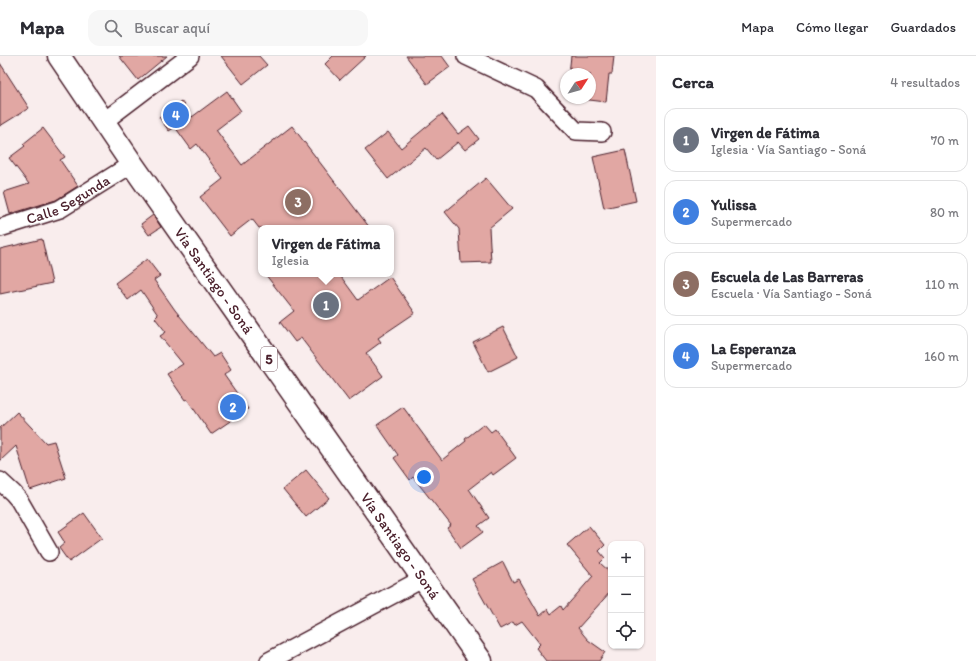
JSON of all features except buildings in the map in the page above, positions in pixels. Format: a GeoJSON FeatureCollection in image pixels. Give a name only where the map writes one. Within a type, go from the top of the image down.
{"type":"FeatureCollection","features":[{"type":"Feature","properties":{"kind":"main road","name":"Vía Santiago - Soná"},"geometry":{"type":"LineString","coordinates":[[59,56],[132,164],[481,661]]}},
{"type":"Feature","properties":{"kind":"street"},"geometry":{"type":"LineString","coordinates":[[103,122],[190,56]]}},
{"type":"Feature","properties":{"kind":"street"},"geometry":{"type":"LineString","coordinates":[[466,56],[536,89],[576,131],[602,132]]}},
{"type":"Feature","properties":{"kind":"street","name":"Calle Segunda"},"geometry":{"type":"LineString","coordinates":[[0,228],[60,209],[132,164]]}},
{"type":"Feature","properties":{"kind":"street"},"geometry":{"type":"LineString","coordinates":[[0,481],[13,492],[19,500],[49,552]]}},
{"type":"Feature","properties":{"kind":"street"},"geometry":{"type":"LineString","coordinates":[[269,661],[424,578]]}},
{"type":"Feature","properties":{"kind":"place","name":"La Esperanza"},"geometry":{"type":"Point","coordinates":[176,115]}},
{"type":"Feature","properties":{"kind":"place","name":"Escuela de Las Barreras"},"geometry":{"type":"Point","coordinates":[298,202]}},
{"type":"Feature","properties":{"kind":"place","name":"Virgen de Fátima"},"geometry":{"type":"Point","coordinates":[326,305]}},
{"type":"Feature","properties":{"kind":"place","name":"Yulissa"},"geometry":{"type":"Point","coordinates":[233,407]}}]}
